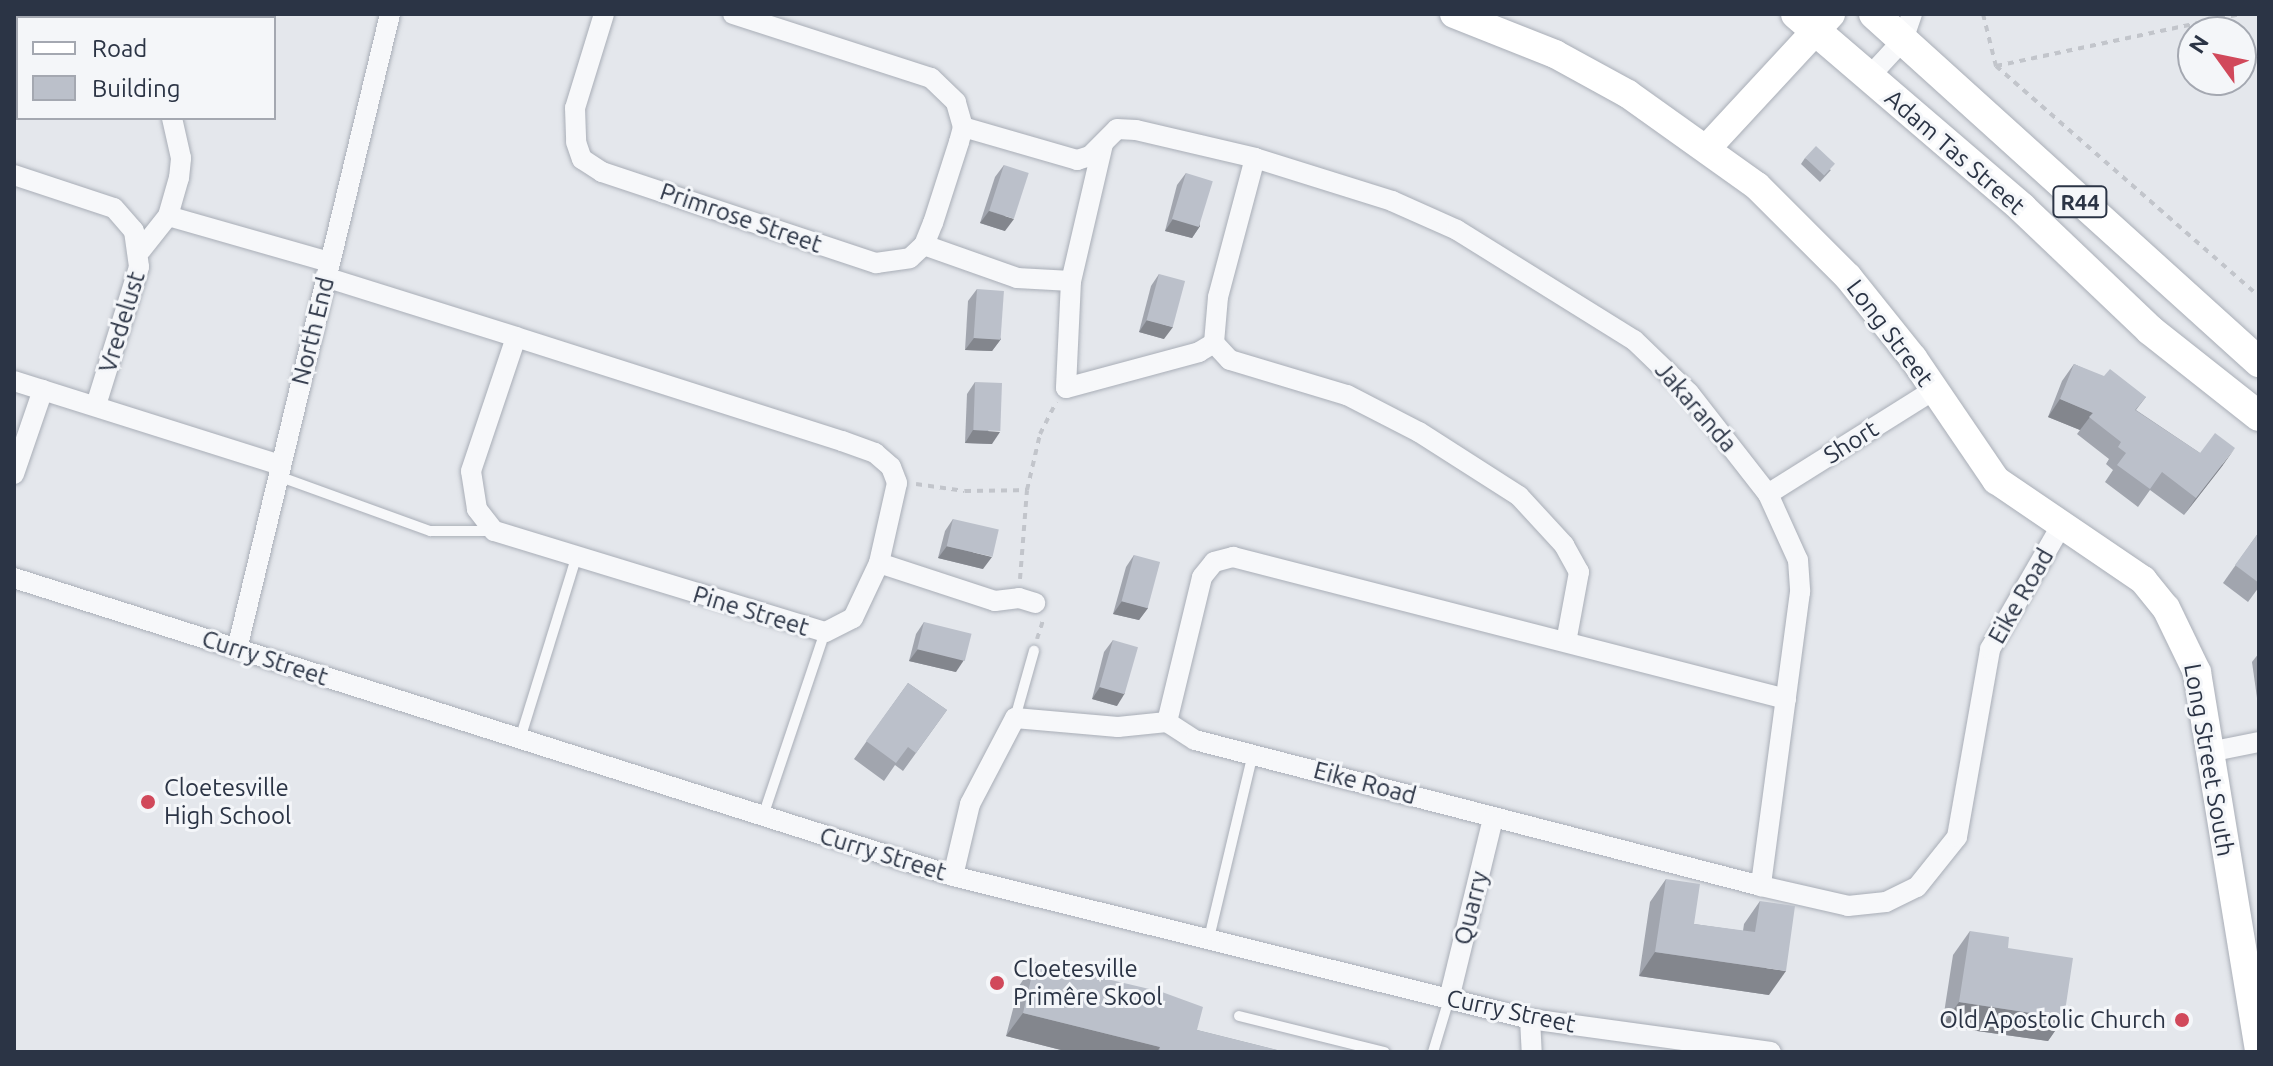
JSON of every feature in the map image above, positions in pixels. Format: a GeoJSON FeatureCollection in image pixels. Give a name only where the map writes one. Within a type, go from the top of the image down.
{"type":"FeatureCollection","features":[{"type":"Feature","properties":{"kind":"main road","name":"Adam Tas Street"},"geometry":{"type":"LineString","coordinates":[[1874,14],[1908,27],[2259,362]]}},
{"type":"Feature","properties":{"kind":"main road","name":"Adam Tas Street"},"geometry":{"type":"LineString","coordinates":[[1814,20],[1869,77],[2022,208],[2150,330],[2259,416]]}},
{"type":"Feature","properties":{"kind":"street","name":"North End"},"geometry":{"type":"LineString","coordinates":[[237,649],[390,14]]}},
{"type":"Feature","properties":{"kind":"street","name":"Primrose Street"},"geometry":{"type":"LineString","coordinates":[[604,14],[575,108],[576,142],[582,159],[602,172],[876,263],[910,258],[924,245]]}},
{"type":"Feature","properties":{"kind":"street"},"geometry":{"type":"LineString","coordinates":[[733,14],[931,78],[956,102],[963,127],[924,245],[1017,278],[1071,281]]}},
{"type":"Feature","properties":{"kind":"street","name":"Long Street"},"geometry":{"type":"LineString","coordinates":[[1454,14],[1555,54],[1628,94],[1708,147],[1757,186],[1848,277],[1934,390],[1996,480],[2061,526]]}},
{"type":"Feature","properties":{"kind":"street"},"geometry":{"type":"LineString","coordinates":[[1708,147],[1814,20]]}},
{"type":"Feature","properties":{"kind":"street"},"geometry":{"type":"LineString","coordinates":[[1869,77],[1908,27]]}},
{"type":"Feature","properties":{"kind":"street"},"geometry":{"type":"LineString","coordinates":[[141,250],[168,216],[181,158],[172,120]]}},
{"type":"Feature","properties":{"kind":"street"},"geometry":{"type":"LineString","coordinates":[[963,127],[1077,160],[1103,144]]}},
{"type":"Feature","properties":{"kind":"street","name":"Jakaranda"},"geometry":{"type":"LineString","coordinates":[[1103,144],[1117,129],[1127,129],[1255,158],[1392,201],[1457,230],[1591,309],[1634,340],[1689,393],[1768,494],[1800,572],[1761,886]]}},
{"type":"Feature","properties":{"kind":"street"},"geometry":{"type":"LineString","coordinates":[[1103,144],[1071,281],[1066,388],[1214,343]]}},
{"type":"Feature","properties":{"kind":"street"},"geometry":{"type":"LineString","coordinates":[[1255,158],[1218,297],[1214,343],[1230,360],[1347,395],[1419,432],[1519,496],[1564,545],[1579,572],[1566,642]]}},
{"type":"Feature","properties":{"kind":"street","name":"Vredelust"},"geometry":{"type":"LineString","coordinates":[[14,175],[114,208],[126,218],[141,250],[96,405]]}},
{"type":"Feature","properties":{"kind":"street"},"geometry":{"type":"LineString","coordinates":[[168,216],[516,337],[875,453],[891,467],[897,483]]}},
{"type":"Feature","properties":{"kind":"street"},"geometry":{"type":"LineString","coordinates":[[494,531],[477,509],[471,471],[516,337]]}},
{"type":"Feature","properties":{"kind":"street","name":"Vredelust"},"geometry":{"type":"LineString","coordinates":[[14,381],[96,405],[280,470]]}},
{"type":"Feature","properties":{"kind":"street"},"geometry":{"type":"LineString","coordinates":[[14,474],[43,390]]}},
{"type":"Feature","properties":{"kind":"street","name":"Short"},"geometry":{"type":"LineString","coordinates":[[1768,494],[1934,390]]}},
{"type":"Feature","properties":{"kind":"street","name":"Pine Street"},"geometry":{"type":"LineString","coordinates":[[494,531],[825,632],[853,618],[879,563],[897,483]]}},
{"type":"Feature","properties":{"kind":"street","name":"Long Street South"},"geometry":{"type":"LineString","coordinates":[[2061,526],[2143,580],[2166,608],[2197,672],[2255,1050]]}},
{"type":"Feature","properties":{"kind":"street","name":"Eike Road"},"geometry":{"type":"LineString","coordinates":[[1167,722],[1195,740],[1761,886],[1848,906],[1886,902],[1917,887],[1940,864],[1957,837],[1990,649],[2061,526]]}},
{"type":"Feature","properties":{"kind":"street"},"geometry":{"type":"LineString","coordinates":[[953,876],[974,794],[1015,718],[1118,727],[1167,722],[1198,589],[1207,570],[1222,558],[1250,560],[1786,699]]}},
{"type":"Feature","properties":{"kind":"street"},"geometry":{"type":"LineString","coordinates":[[879,563],[995,601],[1033,606]]}},
{"type":"Feature","properties":{"kind":"street","name":"Curry Street"},"geometry":{"type":"LineString","coordinates":[[14,578],[953,876],[1530,1019],[1771,1052]]}},
{"type":"Feature","properties":{"kind":"street"},"geometry":{"type":"LineString","coordinates":[[2209,752],[2259,742]]}},
{"type":"Feature","properties":{"kind":"street","name":"Quarry"},"geometry":{"type":"LineString","coordinates":[[1449,999],[1493,818]]}},
{"type":"Feature","properties":{"kind":"street"},"geometry":{"type":"LineString","coordinates":[[1530,1019],[1532,1052]]}},
{"type":"Feature","properties":{"kind":"lane"},"geometry":{"type":"LineString","coordinates":[[280,470],[430,531],[494,531]]}},
{"type":"Feature","properties":{"kind":"lane"},"geometry":{"type":"LineString","coordinates":[[520,739],[576,558]]}},
{"type":"Feature","properties":{"kind":"lane"},"geometry":{"type":"LineString","coordinates":[[763,817],[825,632]]}},
{"type":"Feature","properties":{"kind":"lane"},"geometry":{"type":"LineString","coordinates":[[1015,718],[1034,651]]}},
{"type":"Feature","properties":{"kind":"lane"},"geometry":{"type":"LineString","coordinates":[[1209,938],[1253,753]]}},
{"type":"Feature","properties":{"kind":"lane"},"geometry":{"type":"LineString","coordinates":[[1433,1052],[1449,999]]}},
{"type":"Feature","properties":{"kind":"lane"},"geometry":{"type":"LineString","coordinates":[[1239,1016],[1385,1052]]}},
{"type":"Feature","properties":{"kind":"path"},"geometry":{"type":"LineString","coordinates":[[1983,14],[1996,66],[2259,296]]}},
{"type":"Feature","properties":{"kind":"path"},"geometry":{"type":"LineString","coordinates":[[1996,66],[2241,14]]}},
{"type":"Feature","properties":{"kind":"path"},"geometry":{"type":"LineString","coordinates":[[1034,651],[1027,490],[1040,434],[1066,388]]}},
{"type":"Feature","properties":{"kind":"path"},"geometry":{"type":"LineString","coordinates":[[897,483],[965,491],[1027,490]]}},
{"type":"Feature","properties":{"kind":"building"},"geometry":{"type":"Polygon","coordinates":[[[1816,146],[1835,164],[1824,175],[1805,158],[1816,146]]]}},
{"type":"Feature","properties":{"kind":"building"},"geometry":{"type":"Polygon","coordinates":[[[1004,165],[1029,173],[1014,219],[989,211],[1004,165]]]}},
{"type":"Feature","properties":{"kind":"building"},"geometry":{"type":"Polygon","coordinates":[[[1186,173],[1213,181],[1199,227],[1172,219],[1186,173]]]}},
{"type":"Feature","properties":{"kind":"building"},"geometry":{"type":"Polygon","coordinates":[[[1159,274],[1185,281],[1173,327],[1147,320],[1159,274]]]}},
{"type":"Feature","properties":{"kind":"building"},"geometry":{"type":"Polygon","coordinates":[[[977,289],[1004,291],[1001,340],[974,338],[977,289]]]}},
{"type":"Feature","properties":{"kind":"building"},"geometry":{"type":"Polygon","coordinates":[[[2074,364],[2104,376],[2110,369],[2146,397],[2135,410],[2200,453],[2215,433],[2235,448],[2196,498],[2162,472],[2150,489],[2117,465],[2126,453],[2118,447],[2121,442],[2089,417],[2093,413],[2060,399],[2074,364]]]}},
{"type":"Feature","properties":{"kind":"building"},"geometry":{"type":"Polygon","coordinates":[[[975,382],[1002,383],[1000,431],[973,430],[975,382]]]}},
{"type":"Feature","properties":{"kind":"building"},"geometry":{"type":"Polygon","coordinates":[[[953,519],[999,530],[992,557],[947,546],[953,519]]]}},
{"type":"Feature","properties":{"kind":"building"},"geometry":{"type":"Polygon","coordinates":[[[2259,532],[2259,583],[2235,565],[2259,532]]]}},
{"type":"Feature","properties":{"kind":"building"},"geometry":{"type":"Polygon","coordinates":[[[1134,555],[1160,562],[1148,608],[1122,601],[1134,555]]]}},
{"type":"Feature","properties":{"kind":"building"},"geometry":{"type":"Polygon","coordinates":[[[924,622],[972,634],[965,661],[917,649],[924,622]]]}},
{"type":"Feature","properties":{"kind":"building"},"geometry":{"type":"Polygon","coordinates":[[[1113,640],[1138,647],[1124,694],[1099,687],[1113,640]]]}},
{"type":"Feature","properties":{"kind":"building"},"geometry":{"type":"Polygon","coordinates":[[[908,683],[947,710],[916,753],[908,747],[896,763],[866,741],[908,683]]]}},
{"type":"Feature","properties":{"kind":"building"},"geometry":{"type":"Polygon","coordinates":[[[1666,879],[1700,884],[1694,924],[1755,932],[1760,901],[1795,906],[1786,971],[1655,952],[1666,879]]]}},
{"type":"Feature","properties":{"kind":"building"},"geometry":{"type":"Polygon","coordinates":[[[1970,931],[2009,937],[2008,948],[2073,958],[2064,1018],[1959,1002],[1970,931]]]}},
{"type":"Feature","properties":{"kind":"building"},"geometry":{"type":"Polygon","coordinates":[[[1035,962],[1162,992],[1203,1007],[1197,1030],[1285,1052],[1159,1052],[1160,1047],[1023,1013],[1035,962]]]}},
{"type":"Feature","properties":{"kind":"place","name":"Cloetesville High School"},"geometry":{"type":"Point","coordinates":[148,802]}},
{"type":"Feature","properties":{"kind":"place","name":"Cloetesville Primêre Skool"},"geometry":{"type":"Point","coordinates":[997,983]}},
{"type":"Feature","properties":{"kind":"place","name":"Old Apostolic Church"},"geometry":{"type":"Point","coordinates":[2182,1020]}}]}
